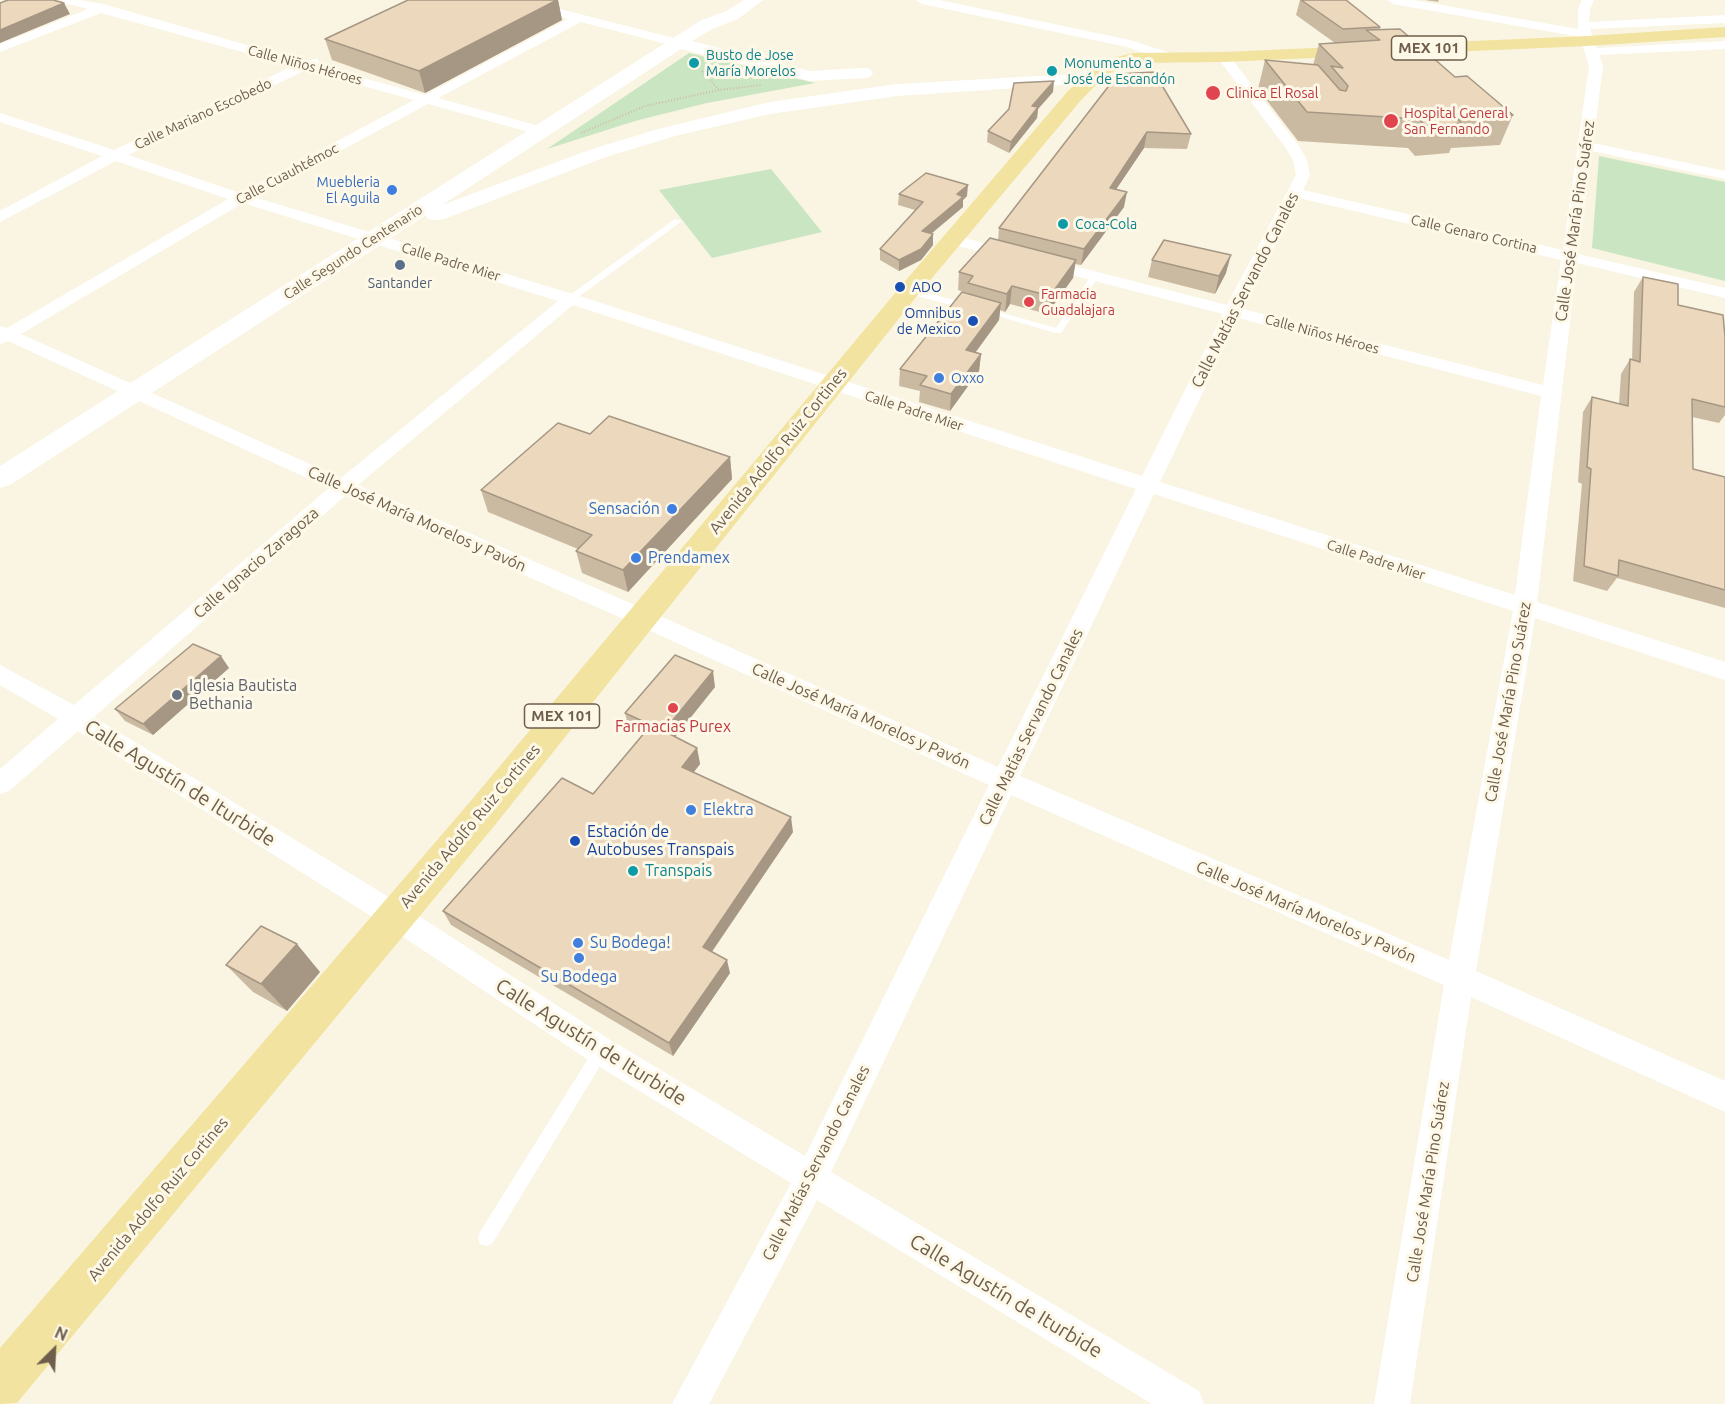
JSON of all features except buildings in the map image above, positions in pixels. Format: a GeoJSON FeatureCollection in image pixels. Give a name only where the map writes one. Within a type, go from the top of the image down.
{"type":"FeatureCollection","features":[{"type":"Feature","properties":{"kind":"main road","name":"MEX 101"},"geometry":{"type":"LineString","coordinates":[[1166,56],[1285,59],[1587,38],[1725,32]]}},
{"type":"Feature","properties":{"kind":"main road","name":"Avenida Adolfo Ruiz Cortines"},"geometry":{"type":"LineString","coordinates":[[0,1386],[643,618],[831,384],[953,240],[1077,78],[1133,58],[1166,56]]}},
{"type":"Feature","properties":{"kind":"street","name":"Calle Niños Héroes"},"geometry":{"type":"LineString","coordinates":[[68,0],[541,131]]}},
{"type":"Feature","properties":{"kind":"street"},"geometry":{"type":"LineString","coordinates":[[0,48],[122,0]]}},
{"type":"Feature","properties":{"kind":"street"},"geometry":{"type":"LineString","coordinates":[[510,0],[810,76],[876,72]]}},
{"type":"Feature","properties":{"kind":"street","name":"Calle Segundo Centenario"},"geometry":{"type":"LineString","coordinates":[[706,25],[717,12],[736,0]]}},
{"type":"Feature","properties":{"kind":"street","name":"Calle Segundo Centenario"},"geometry":{"type":"LineString","coordinates":[[0,479],[706,25],[732,15],[755,0]]}},
{"type":"Feature","properties":{"kind":"street"},"geometry":{"type":"LineString","coordinates":[[922,0],[1130,44],[1166,56]]}},
{"type":"Feature","properties":{"kind":"street"},"geometry":{"type":"LineString","coordinates":[[1393,0],[1587,38],[1725,45]]}},
{"type":"Feature","properties":{"kind":"street","name":"Calle José María Pino Suárez"},"geometry":{"type":"LineString","coordinates":[[1392,1404],[1461,978],[1525,608],[1551,393],[1596,66],[1587,38],[1584,9],[1588,0]]}},
{"type":"Feature","properties":{"kind":"street"},"geometry":{"type":"LineString","coordinates":[[1005,17],[1018,6]]}},
{"type":"Feature","properties":{"kind":"street","name":"Calle Cuauhtémoc"},"geometry":{"type":"LineString","coordinates":[[3,335],[241,198],[579,18]]}},
{"type":"Feature","properties":{"kind":"street"},"geometry":{"type":"LineString","coordinates":[[1587,38],[1725,19]]}},
{"type":"Feature","properties":{"kind":"street","name":"Calle Mariano Escobedo"},"geometry":{"type":"LineString","coordinates":[[0,217],[114,156],[326,55]]}},
{"type":"Feature","properties":{"kind":"street","name":"Calle Matías Servando Canales"},"geometry":{"type":"LineString","coordinates":[[690,1404],[811,1178],[1233,311],[1303,175],[1300,159],[1223,57]]}},
{"type":"Feature","properties":{"kind":"street"},"geometry":{"type":"LineString","coordinates":[[431,201],[603,138],[716,114],[770,108],[1026,69],[1077,78]]}},
{"type":"Feature","properties":{"kind":"street"},"geometry":{"type":"LineString","coordinates":[[373,238],[599,153],[716,114]]}},
{"type":"Feature","properties":{"kind":"street","name":"Calle Padre Mier"},"geometry":{"type":"LineString","coordinates":[[0,117],[241,198],[570,299],[1725,671]]}},
{"type":"Feature","properties":{"kind":"street"},"geometry":{"type":"LineString","coordinates":[[538,160],[541,131]]}},
{"type":"Feature","properties":{"kind":"street"},"geometry":{"type":"LineString","coordinates":[[1586,146],[1725,175]]}},
{"type":"Feature","properties":{"kind":"street","name":"Calle Genaro Cortina"},"geometry":{"type":"LineString","coordinates":[[1294,192],[1725,293]]}},
{"type":"Feature","properties":{"kind":"street","name":"Calle Niños Héroes"},"geometry":{"type":"LineString","coordinates":[[953,240],[1551,393]]}},
{"type":"Feature","properties":{"kind":"street","name":"Calle Ignacio Zaragoza"},"geometry":{"type":"LineString","coordinates":[[0,784],[78,719],[343,487],[570,299]]}},
{"type":"Feature","properties":{"kind":"street","name":"Calle José María Morelos y Pavón"},"geometry":{"type":"LineString","coordinates":[[3,335],[1005,781],[1461,978],[1725,1097]]}},
{"type":"Feature","properties":{"kind":"street","name":"Calle Agustín de Iturbide"},"geometry":{"type":"LineString","coordinates":[[0,674],[78,719],[395,916],[601,1051],[1186,1404]]}},
{"type":"Feature","properties":{"kind":"lane"},"geometry":{"type":"LineString","coordinates":[[570,299],[678,221]]}},
{"type":"Feature","properties":{"kind":"lane"},"geometry":{"type":"LineString","coordinates":[[909,291],[1058,331],[1095,276]]}},
{"type":"Feature","properties":{"kind":"lane"},"geometry":{"type":"LineString","coordinates":[[486,1238],[601,1051]]}},
{"type":"Feature","properties":{"kind":"path"},"geometry":{"type":"LineString","coordinates":[[702,71],[719,90]]}},
{"type":"Feature","properties":{"kind":"path"},"geometry":{"type":"LineString","coordinates":[[580,134],[645,106],[719,90],[765,85]]}},
{"type":"Feature","properties":{"kind":"green space"},"geometry":{"type":"Polygon","coordinates":[[[689,53],[815,83],[707,103],[635,121],[547,149],[689,53]]]}},
{"type":"Feature","properties":{"kind":"green space"},"geometry":{"type":"Polygon","coordinates":[[[1599,156],[1725,182],[1725,281],[1592,248],[1599,156]]]}},
{"type":"Feature","properties":{"kind":"green space"},"geometry":{"type":"Polygon","coordinates":[[[771,169],[822,232],[712,258],[659,190],[771,169]]]}},
{"type":"Feature","properties":{"kind":"place","name":"Busto de Jose María Morelos"},"geometry":{"type":"Point","coordinates":[694,63]}},
{"type":"Feature","properties":{"kind":"place","name":"Monumento a José de Escandón"},"geometry":{"type":"Point","coordinates":[1052,71]}},
{"type":"Feature","properties":{"kind":"place","name":"Clinica El Rosal"},"geometry":{"type":"Point","coordinates":[1213,93]}},
{"type":"Feature","properties":{"kind":"place","name":"Hospital General San Fernando"},"geometry":{"type":"Point","coordinates":[1391,121]}},
{"type":"Feature","properties":{"kind":"place","name":"Muebleria El Aguila"},"geometry":{"type":"Point","coordinates":[392,190]}},
{"type":"Feature","properties":{"kind":"place","name":"Coca-Cola"},"geometry":{"type":"Point","coordinates":[1063,224]}},
{"type":"Feature","properties":{"kind":"place","name":"Santander"},"geometry":{"type":"Point","coordinates":[400,265]}},
{"type":"Feature","properties":{"kind":"place","name":"ADO"},"geometry":{"type":"Point","coordinates":[900,287]}},
{"type":"Feature","properties":{"kind":"place","name":"Farmacia Guadalajara"},"geometry":{"type":"Point","coordinates":[1029,302]}},
{"type":"Feature","properties":{"kind":"place","name":"Omnibus de Mexico"},"geometry":{"type":"Point","coordinates":[973,321]}},
{"type":"Feature","properties":{"kind":"place","name":"Oxxo"},"geometry":{"type":"Point","coordinates":[939,378]}},
{"type":"Feature","properties":{"kind":"place","name":"Sensación"},"geometry":{"type":"Point","coordinates":[672,509]}},
{"type":"Feature","properties":{"kind":"place","name":"Prendamex"},"geometry":{"type":"Point","coordinates":[636,558]}},
{"type":"Feature","properties":{"kind":"place","name":"Iglesia Bautista Bethania"},"geometry":{"type":"Point","coordinates":[177,695]}},
{"type":"Feature","properties":{"kind":"place","name":"Farmacias Purex"},"geometry":{"type":"Point","coordinates":[673,708]}},
{"type":"Feature","properties":{"kind":"place","name":"Elektra"},"geometry":{"type":"Point","coordinates":[691,810]}},
{"type":"Feature","properties":{"kind":"place","name":"Estación de Autobuses Transpais"},"geometry":{"type":"Point","coordinates":[575,841]}},
{"type":"Feature","properties":{"kind":"place","name":"Transpais"},"geometry":{"type":"Point","coordinates":[633,871]}},
{"type":"Feature","properties":{"kind":"place","name":"Su Bodega!"},"geometry":{"type":"Point","coordinates":[578,943]}},
{"type":"Feature","properties":{"kind":"place","name":"Su Bodega"},"geometry":{"type":"Point","coordinates":[579,958]}}]}
